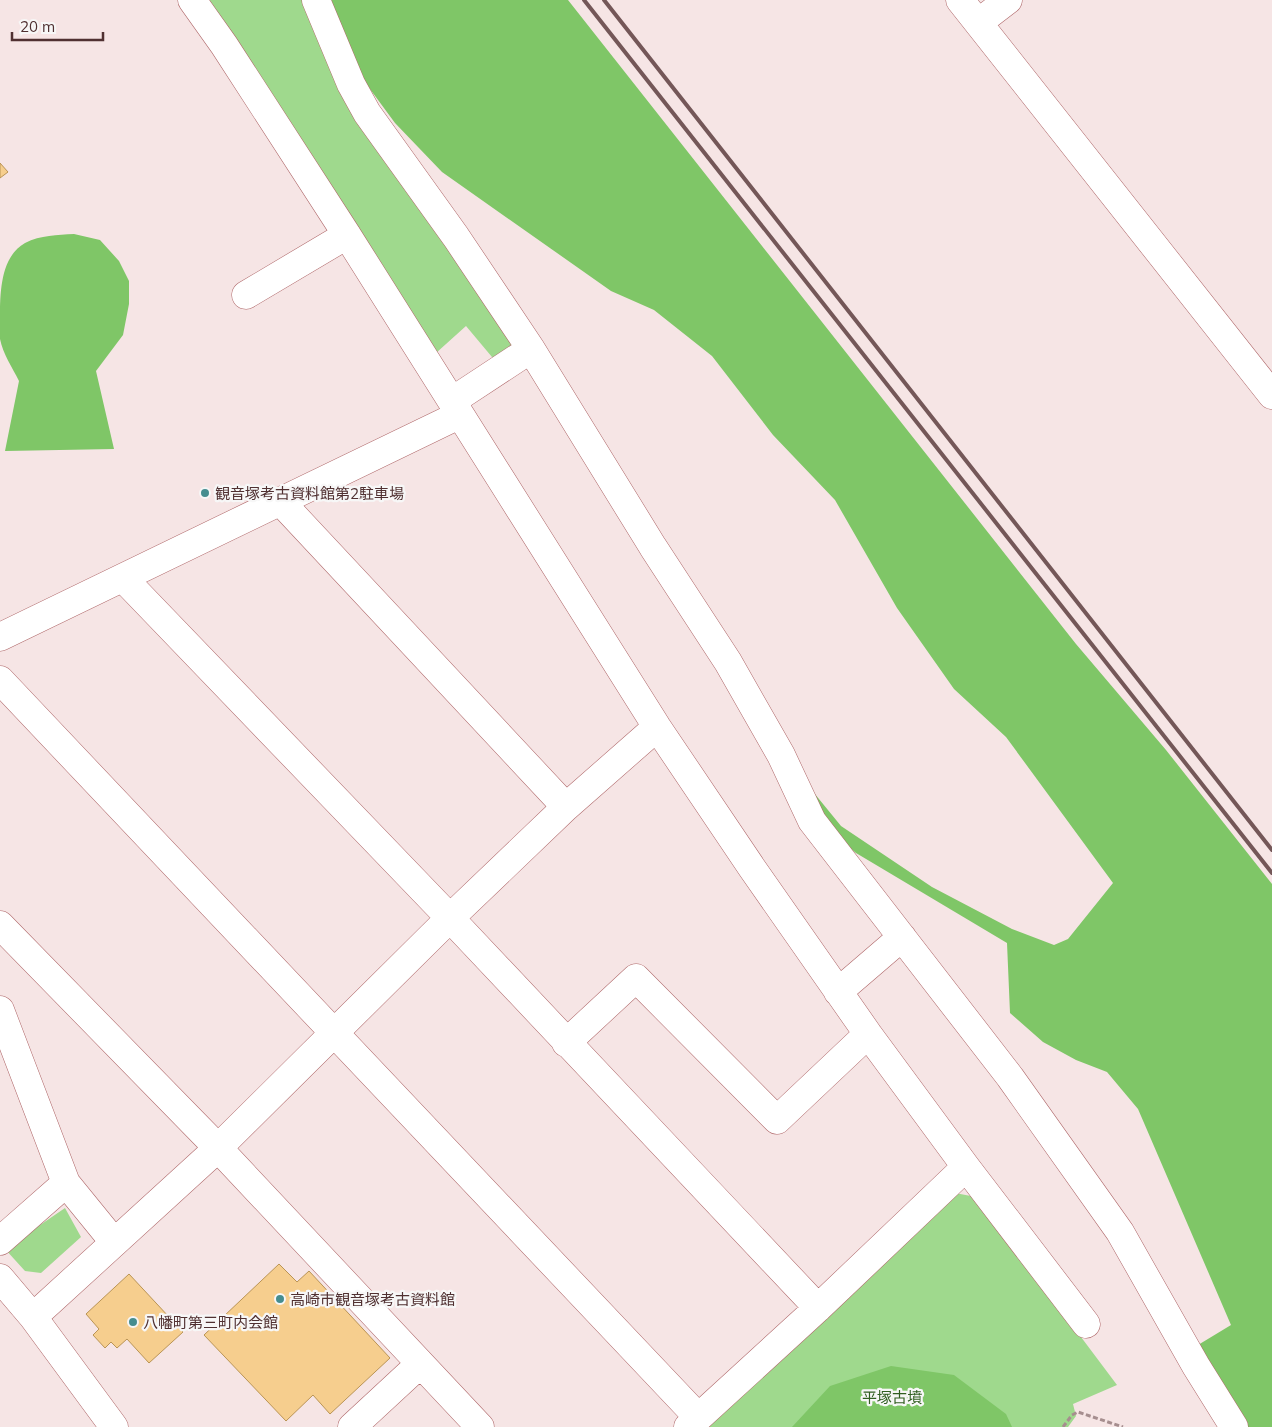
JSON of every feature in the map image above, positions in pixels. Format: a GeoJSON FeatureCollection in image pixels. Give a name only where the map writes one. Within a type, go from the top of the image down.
{"type":"FeatureCollection","features":[{"type":"Feature","properties":{"kind":"street"},"geometry":{"type":"LineString","coordinates":[[192,0],[224,45],[347,235],[657,727],[752,868],[868,1034],[966,1167],[1086,1324]]}},
{"type":"Feature","properties":{"kind":"street"},"geometry":{"type":"LineString","coordinates":[[316,0],[325,18],[341,61],[367,112],[456,236],[531,349],[653,547],[728,662],[781,755],[812,821],[1010,1077],[1120,1232],[1196,1366],[1234,1427]]}},
{"type":"Feature","properties":{"kind":"street"},"geometry":{"type":"LineString","coordinates":[[960,0],[1272,395]]}},
{"type":"Feature","properties":{"kind":"street"},"geometry":{"type":"LineString","coordinates":[[978,23],[1008,0]]}},
{"type":"Feature","properties":{"kind":"street"},"geometry":{"type":"LineString","coordinates":[[246,295],[347,235]]}},
{"type":"Feature","properties":{"kind":"street"},"geometry":{"type":"LineString","coordinates":[[0,637],[280,501],[455,408],[531,349]]}},
{"type":"Feature","properties":{"kind":"street"},"geometry":{"type":"LineString","coordinates":[[280,501],[566,806]]}},
{"type":"Feature","properties":{"kind":"street"},"geometry":{"type":"LineString","coordinates":[[123,578],[450,918],[818,1308]]}},
{"type":"Feature","properties":{"kind":"street"},"geometry":{"type":"LineString","coordinates":[[0,680],[333,1033],[693,1422],[818,1308],[966,1167]]}},
{"type":"Feature","properties":{"kind":"street"},"geometry":{"type":"LineString","coordinates":[[33,1317],[218,1148],[566,806],[657,727]]}},
{"type":"Feature","properties":{"kind":"street"},"geometry":{"type":"LineString","coordinates":[[0,925],[218,1148],[480,1427]]}},
{"type":"Feature","properties":{"kind":"street"},"geometry":{"type":"LineString","coordinates":[[838,992],[902,937]]}},
{"type":"Feature","properties":{"kind":"street"},"geometry":{"type":"LineString","coordinates":[[566,1042],[636,978],[776,1120],[868,1034]]}},
{"type":"Feature","properties":{"kind":"street"},"geometry":{"type":"LineString","coordinates":[[0,1010],[66,1184],[114,1242]]}},
{"type":"Feature","properties":{"kind":"street"},"geometry":{"type":"LineString","coordinates":[[0,1241],[66,1184]]}},
{"type":"Feature","properties":{"kind":"street"},"geometry":{"type":"LineString","coordinates":[[0,1278],[33,1317],[114,1427]]}},
{"type":"Feature","properties":{"kind":"street"},"geometry":{"type":"LineString","coordinates":[[352,1427],[420,1364]]}},
{"type":"Feature","properties":{"kind":"path"},"geometry":{"type":"LineString","coordinates":[[1063,1427],[1072,1415],[1078,1412],[1123,1427]]}},
{"type":"Feature","properties":{"kind":"green space"},"geometry":{"type":"Polygon","coordinates":[[[206,0],[306,0],[514,336],[512,352],[497,363],[466,326],[436,353],[206,0]]]}},
{"type":"Feature","properties":{"kind":"green space"},"geometry":{"type":"Polygon","coordinates":[[[323,0],[568,0],[1076,644],[1166,750],[1272,884],[1272,1427],[1242,1427],[1198,1345],[1231,1325],[1138,1109],[1107,1072],[1076,1060],[1043,1042],[1010,1013],[1007,943],[856,853],[829,830],[810,788],[841,826],[932,887],[1012,929],[1054,945],[1068,939],[1113,883],[1006,737],[954,689],[897,608],[835,500],[773,435],[712,356],[654,310],[611,291],[442,172],[395,123],[342,51],[323,0]]]}},
{"type":"Feature","properties":{"kind":"green space"},"geometry":{"type":"Polygon","coordinates":[[[74,234],[100,240],[119,261],[129,281],[129,304],[123,335],[96,371],[114,449],[5,451],[19,381],[5,355],[0,339],[1,288],[6,267],[17,249],[31,240],[55,235],[74,234]]]}},
{"type":"Feature","properties":{"kind":"green space"},"geometry":{"type":"Polygon","coordinates":[[[955,1193],[976,1197],[1117,1385],[1073,1404],[1076,1416],[1068,1427],[704,1427],[955,1193]]]}},
{"type":"Feature","properties":{"kind":"green space"},"geometry":{"type":"Polygon","coordinates":[[[65,1208],[81,1237],[41,1273],[25,1271],[5,1249],[65,1208]]]}},
{"type":"Feature","properties":{"kind":"green space","name":"平塚古墳"},"geometry":{"type":"Polygon","coordinates":[[[891,1366],[954,1375],[1006,1414],[1012,1427],[792,1427],[830,1386],[891,1366]]]}},
{"type":"Feature","properties":{"kind":"building"},"geometry":{"type":"Polygon","coordinates":[[[0,163],[8,172],[0,178],[0,163]]]}},
{"type":"Feature","properties":{"kind":"building"},"geometry":{"type":"Polygon","coordinates":[[[279,1264],[297,1282],[309,1271],[390,1358],[330,1414],[313,1395],[286,1421],[204,1335],[279,1264]]]}},
{"type":"Feature","properties":{"kind":"building","name":"八幡町第三町内会館"},"geometry":{"type":"Polygon","coordinates":[[[129,1274],[183,1332],[149,1363],[127,1339],[117,1348],[111,1342],[105,1348],[93,1335],[99,1329],[86,1314],[129,1274]]]}},
{"type":"Feature","properties":{"kind":"railway"},"geometry":{"type":"LineString","coordinates":[[584,0],[1272,873]]}},
{"type":"Feature","properties":{"kind":"railway"},"geometry":{"type":"LineString","coordinates":[[604,0],[1272,850]]}},
{"type":"Feature","properties":{"kind":"place","name":"観音塚考古資料館第2駐車場"},"geometry":{"type":"Point","coordinates":[205,493]}},
{"type":"Feature","properties":{"kind":"place","name":"高崎市観音塚考古資料館"},"geometry":{"type":"Point","coordinates":[280,1299]}},
{"type":"Feature","properties":{"kind":"place","name":"八幡町第三町内会館"},"geometry":{"type":"Point","coordinates":[133,1322]}}]}
